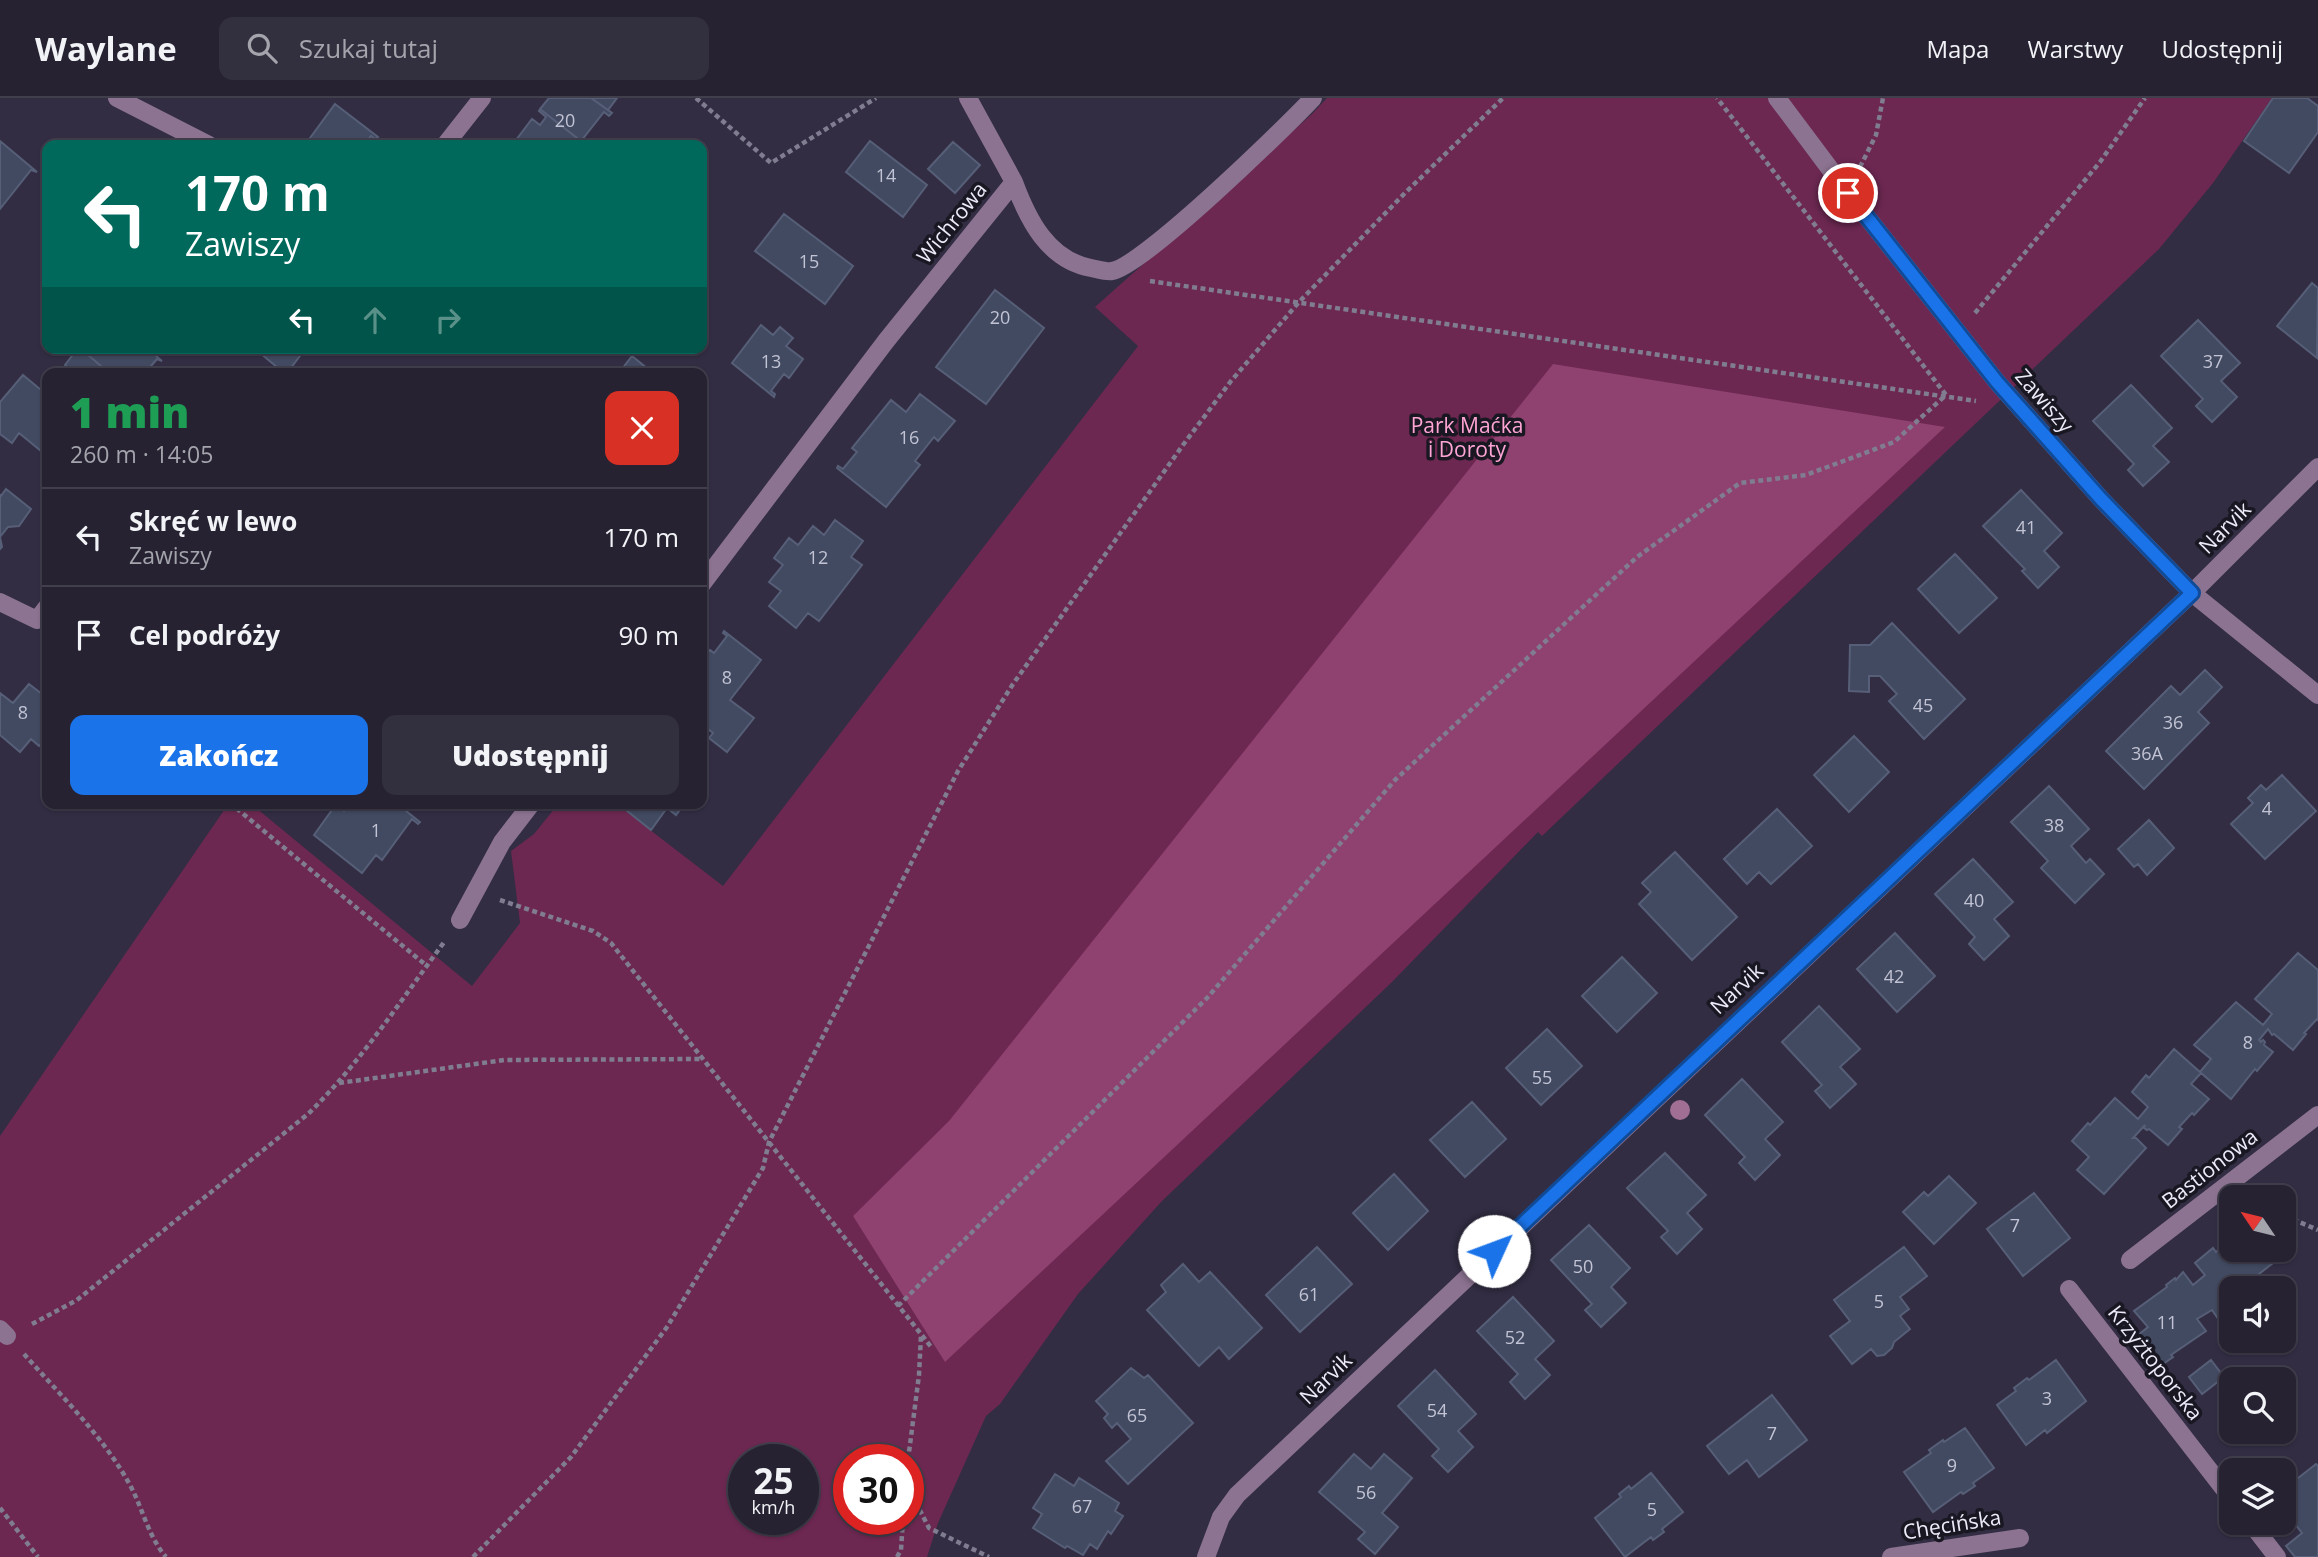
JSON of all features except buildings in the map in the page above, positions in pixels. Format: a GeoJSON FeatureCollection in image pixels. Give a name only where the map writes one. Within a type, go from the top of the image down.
{"type":"FeatureCollection","features":[{"type":"Feature","properties":{"kind":"street"},"geometry":{"type":"LineString","coordinates":[[117,98],[199,140]]}},
{"type":"Feature","properties":{"kind":"street"},"geometry":{"type":"LineString","coordinates":[[449,140],[482,98]]}},
{"type":"Feature","properties":{"kind":"street"},"geometry":{"type":"LineString","coordinates":[[968,98],[1014,182]]}},
{"type":"Feature","properties":{"kind":"street"},"geometry":{"type":"LineString","coordinates":[[1113,271],[1141,257],[1240,169],[1313,98]]}},
{"type":"Feature","properties":{"kind":"street","name":"Zawiszy"},"geometry":{"type":"LineString","coordinates":[[1777,98],[1997,382],[2101,499],[2192,593],[2318,695]]}},
{"type":"Feature","properties":{"kind":"street","name":"Wichrowa"},"geometry":{"type":"LineString","coordinates":[[1014,182],[1026,214],[1051,248],[1077,265],[1113,271]]}},
{"type":"Feature","properties":{"kind":"street","name":"Wichrowa"},"geometry":{"type":"LineString","coordinates":[[707,577],[886,341],[1014,182]]}},
{"type":"Feature","properties":{"kind":"street","name":"Narvik"},"geometry":{"type":"LineString","coordinates":[[1206,1557],[1221,1517],[1237,1495],[2192,593],[2318,467]]}},
{"type":"Feature","properties":{"kind":"street"},"geometry":{"type":"LineString","coordinates":[[0,602],[37,620],[42,614]]}},
{"type":"Feature","properties":{"kind":"street"},"geometry":{"type":"LineString","coordinates":[[460,920],[502,842],[527,809]]}},
{"type":"Feature","properties":{"kind":"street","name":"Bastionowa"},"geometry":{"type":"LineString","coordinates":[[2130,1260],[2318,1115]]}},
{"type":"Feature","properties":{"kind":"street","name":"Krzyżtoporska"},"geometry":{"type":"LineString","coordinates":[[2069,1289],[2219,1483]]}},
{"type":"Feature","properties":{"kind":"street"},"geometry":{"type":"LineString","coordinates":[[2260,1535],[2277,1557]]}},
{"type":"Feature","properties":{"kind":"street","name":"Chęcińska"},"geometry":{"type":"LineString","coordinates":[[1891,1557],[2020,1538]]}},
{"type":"Feature","properties":{"kind":"path"},"geometry":{"type":"LineString","coordinates":[[696,98],[771,163],[876,98]]}},
{"type":"Feature","properties":{"kind":"path"},"geometry":{"type":"LineString","coordinates":[[472,1557],[571,1457],[667,1327],[762,1168],[769,1142],[958,771],[1013,684],[1182,445],[1231,381],[1299,302],[1405,192],[1503,98]]}},
{"type":"Feature","properties":{"kind":"path"},"geometry":{"type":"LineString","coordinates":[[1717,98],[1946,395]]}},
{"type":"Feature","properties":{"kind":"path"},"geometry":{"type":"LineString","coordinates":[[1848,193],[1876,135],[1883,98]]}},
{"type":"Feature","properties":{"kind":"path"},"geometry":{"type":"LineString","coordinates":[[1956,329],[1973,316],[2091,172],[2145,98]]}},
{"type":"Feature","properties":{"kind":"path"},"geometry":{"type":"LineString","coordinates":[[1113,271],[1129,278],[1981,402]]}},
{"type":"Feature","properties":{"kind":"path"},"geometry":{"type":"LineString","coordinates":[[898,1306],[1207,998],[1395,780],[1637,557],[1740,484],[1806,475],[1894,442],[1946,395]]}},
{"type":"Feature","properties":{"kind":"path"},"geometry":{"type":"LineString","coordinates":[[237,809],[427,966]]}},
{"type":"Feature","properties":{"kind":"path"},"geometry":{"type":"LineString","coordinates":[[476,891],[519,908],[593,931],[603,936],[618,951],[932,1349]]}},
{"type":"Feature","properties":{"kind":"path"},"geometry":{"type":"LineString","coordinates":[[166,1557],[154,1544],[130,1485],[99,1438],[3,1332],[54,1314],[77,1300],[308,1114],[339,1083],[386,1024],[460,920]]}},
{"type":"Feature","properties":{"kind":"path"},"geometry":{"type":"LineString","coordinates":[[339,1083],[504,1060],[702,1059]]}},
{"type":"Feature","properties":{"kind":"path"},"geometry":{"type":"LineString","coordinates":[[2296,1220],[2318,1230]]}},
{"type":"Feature","properties":{"kind":"path"},"geometry":{"type":"LineString","coordinates":[[910,1444],[921,1335]]}},
{"type":"Feature","properties":{"kind":"path"},"geometry":{"type":"LineString","coordinates":[[0,1508],[38,1557]]}},
{"type":"Feature","properties":{"kind":"path"},"geometry":{"type":"LineString","coordinates":[[924,1518],[929,1528],[989,1557]]}},
{"type":"Feature","properties":{"kind":"path"},"geometry":{"type":"LineString","coordinates":[[897,1557],[901,1550],[902,1535]]}},
{"type":"Feature","properties":{"kind":"green space","name":"Park Maćka i Doroty"},"geometry":{"type":"Polygon","coordinates":[[[1327,98],[2272,98],[2213,183],[2159,249],[1542,836],[1538,832],[1391,983],[1162,1201],[1078,1294],[1000,1404],[986,1416],[938,1523],[927,1557],[0,1557],[0,1136],[225,809],[257,809],[472,986],[520,923],[511,851],[534,834],[554,809],[623,809],[723,886],[1138,346],[1095,307],[1327,98]]]}},
{"type":"Feature","properties":{"kind":"shaded area"},"geometry":{"type":"Polygon","coordinates":[[[1553,364],[1945,427],[945,1362],[853,1216],[949,1121],[1553,364]]]}},
{"type":"Feature","properties":{"kind":"route"},"geometry":{"type":"LineString","coordinates":[[1494,1251],[2192,593],[2141,543],[1997,382],[1848,193]]}}]}
